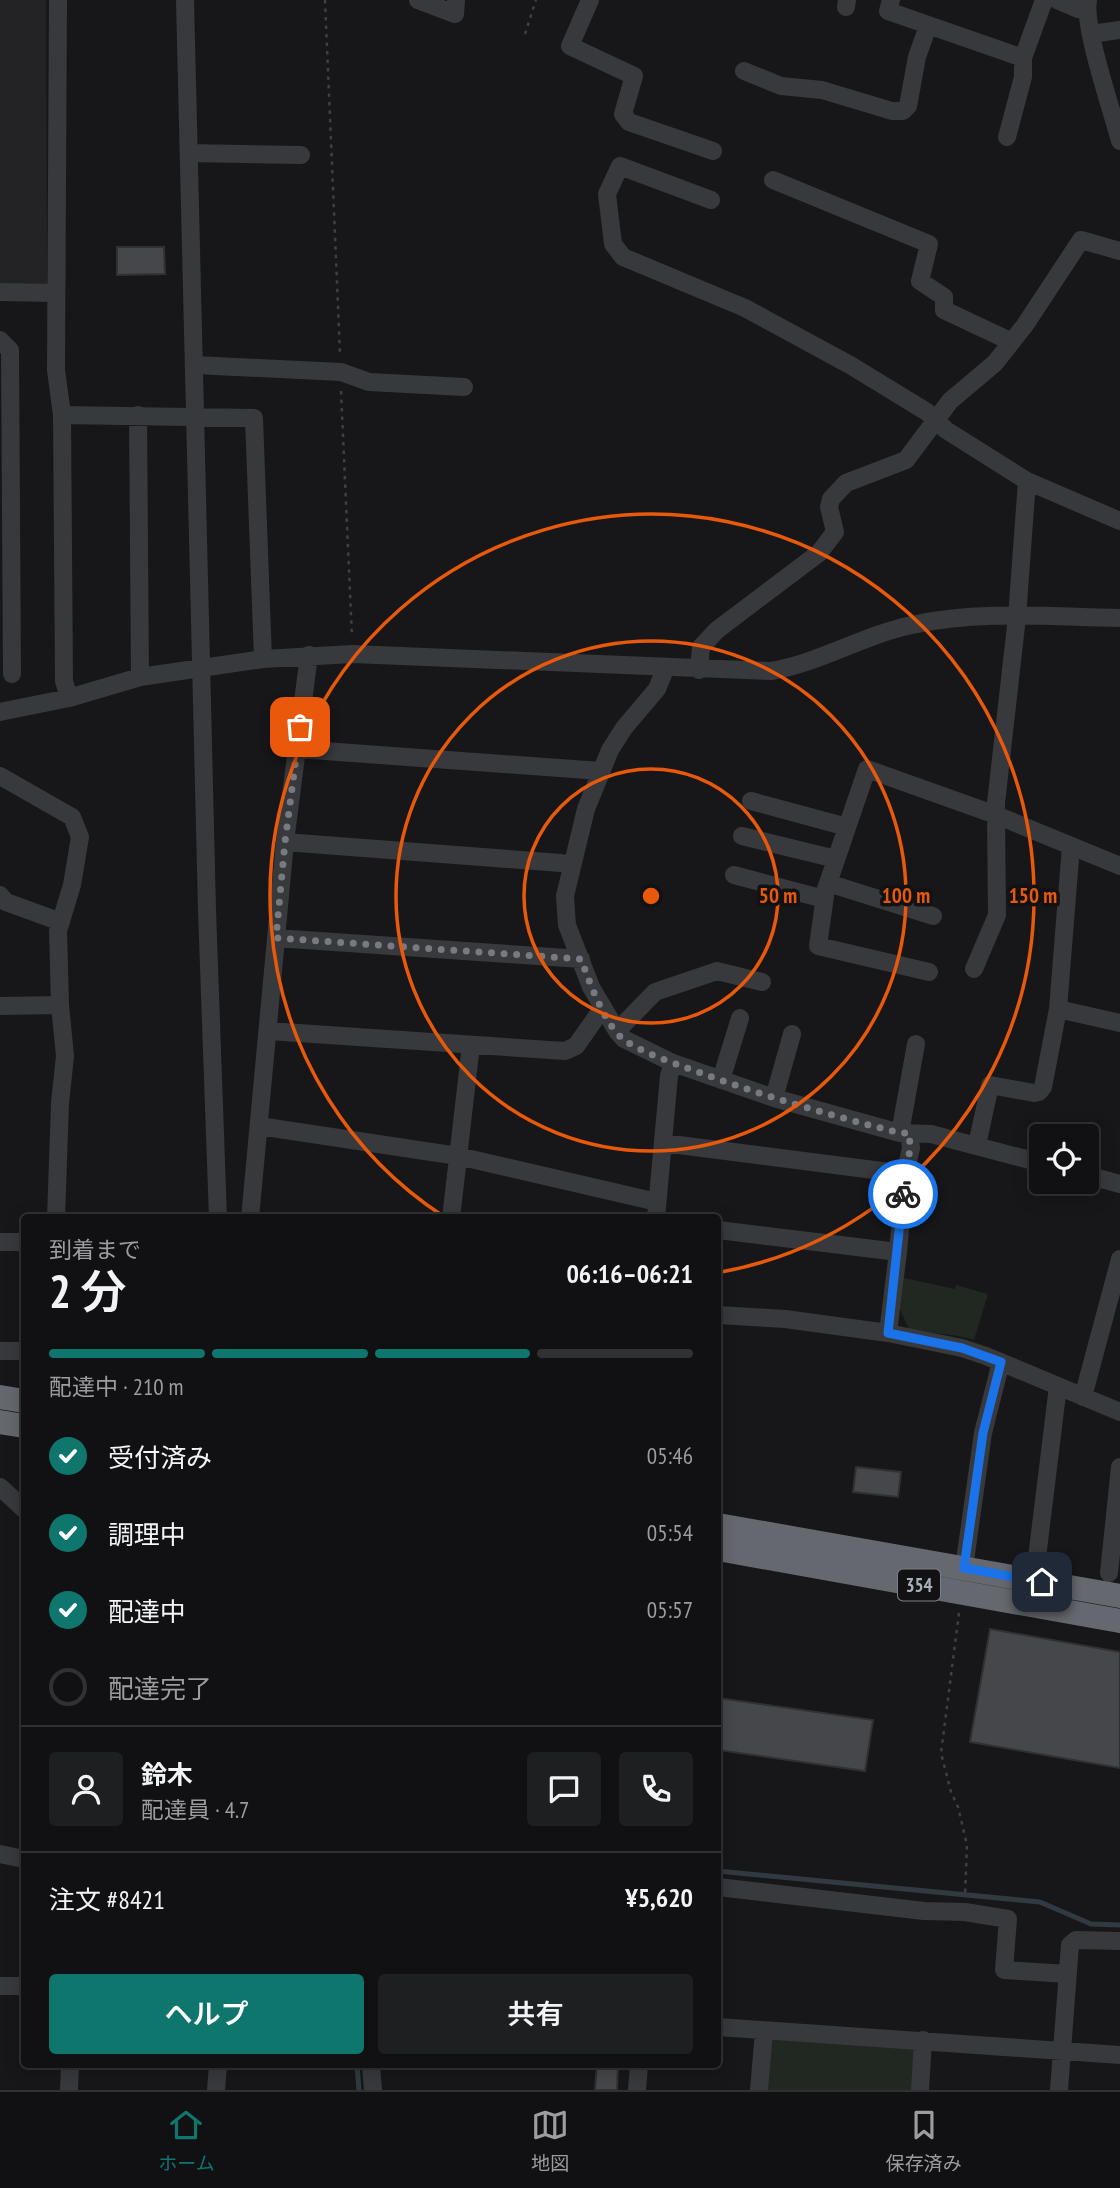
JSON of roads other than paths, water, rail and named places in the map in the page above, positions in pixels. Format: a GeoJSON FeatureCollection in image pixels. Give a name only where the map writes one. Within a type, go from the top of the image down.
{"type":"FeatureCollection","features":[{"type":"Feature","properties":{"kind":"highway"},"geometry":{"type":"LineString","coordinates":[[0,1397],[21,1400]]}},
{"type":"Feature","properties":{"kind":"highway"},"geometry":{"type":"LineString","coordinates":[[0,1422],[21,1426]]}},
{"type":"Feature","properties":{"kind":"highway","name":"354"},"geometry":{"type":"LineString","coordinates":[[721,1526],[963,1581],[1120,1621]]}},
{"type":"Feature","properties":{"kind":"highway","name":"354"},"geometry":{"type":"LineString","coordinates":[[721,1549],[963,1581],[1120,1596]]}},
{"type":"Feature","properties":{"kind":"street"},"geometry":{"type":"LineString","coordinates":[[58,0],[56,370],[62,415],[64,681],[69,698]]}},
{"type":"Feature","properties":{"kind":"street"},"geometry":{"type":"LineString","coordinates":[[185,0],[207,910],[218,1214]]}},
{"type":"Feature","properties":{"kind":"street"},"geometry":{"type":"LineString","coordinates":[[418,0],[455,14],[456,0]]}},
{"type":"Feature","properties":{"kind":"street"},"geometry":{"type":"LineString","coordinates":[[590,0],[570,46],[634,76],[623,114],[629,122],[713,151]]}},
{"type":"Feature","properties":{"kind":"street"},"geometry":{"type":"LineString","coordinates":[[891,0],[888,12],[1023,58]]}},
{"type":"Feature","properties":{"kind":"street"},"geometry":{"type":"LineString","coordinates":[[1007,137],[1023,77],[1023,58],[1044,0]]}},
{"type":"Feature","properties":{"kind":"street"},"geometry":{"type":"LineString","coordinates":[[1057,0],[1078,9],[1087,5],[1091,34],[1120,141]]}},
{"type":"Feature","properties":{"kind":"street"},"geometry":{"type":"LineString","coordinates":[[744,71],[781,86],[822,90],[891,111],[903,111],[908,106],[917,57],[928,26]]}},
{"type":"Feature","properties":{"kind":"street"},"geometry":{"type":"LineString","coordinates":[[1091,34],[1120,30]]}},
{"type":"Feature","properties":{"kind":"street"},"geometry":{"type":"LineString","coordinates":[[189,153],[301,155]]}},
{"type":"Feature","properties":{"kind":"street"},"geometry":{"type":"LineString","coordinates":[[712,200],[620,166],[607,194],[613,244],[623,257],[745,308],[850,365],[928,412],[946,430],[1027,481],[1120,521]]}},
{"type":"Feature","properties":{"kind":"street"},"geometry":{"type":"LineString","coordinates":[[773,180],[929,244],[920,281],[944,297],[944,310],[1012,342]]}},
{"type":"Feature","properties":{"kind":"street"},"geometry":{"type":"LineString","coordinates":[[699,670],[701,647],[716,630],[819,553],[828,543],[835,533],[830,507],[831,499],[837,491],[846,483],[906,460],[950,401],[995,363],[1081,240],[1120,251]]}},
{"type":"Feature","properties":{"kind":"street"},"geometry":{"type":"LineString","coordinates":[[0,292],[55,293]]}},
{"type":"Feature","properties":{"kind":"street"},"geometry":{"type":"LineString","coordinates":[[0,340],[10,350],[5,421],[5,501],[6,581],[12,674]]}},
{"type":"Feature","properties":{"kind":"street"},"geometry":{"type":"LineString","coordinates":[[195,365],[341,372],[369,382],[464,387]]}},
{"type":"Feature","properties":{"kind":"street"},"geometry":{"type":"LineString","coordinates":[[62,415],[254,418],[263,659]]}},
{"type":"Feature","properties":{"kind":"street"},"geometry":{"type":"LineString","coordinates":[[138,415],[140,677]]}},
{"type":"Feature","properties":{"kind":"street"},"geometry":{"type":"LineString","coordinates":[[974,969],[997,915],[996,803],[1017,617],[1027,481]]}},
{"type":"Feature","properties":{"kind":"street"},"geometry":{"type":"LineString","coordinates":[[0,712],[69,698],[140,677],[309,655],[353,654],[771,671],[799,667],[909,625],[974,617],[1120,618]]}},
{"type":"Feature","properties":{"kind":"street"},"geometry":{"type":"LineString","coordinates":[[250,1214],[285,842],[309,655]]}},
{"type":"Feature","properties":{"kind":"street"},"geometry":{"type":"LineString","coordinates":[[666,667],[656,689],[610,750],[586,808],[564,912],[603,1009],[617,1031],[624,1039],[673,1063],[775,1098],[905,1133],[931,1134],[1029,1160]]}},
{"type":"Feature","properties":{"kind":"street"},"geometry":{"type":"LineString","coordinates":[[297,749],[601,772]]}},
{"type":"Feature","properties":{"kind":"street"},"geometry":{"type":"LineString","coordinates":[[929,972],[818,946],[826,891],[867,769],[996,815],[1120,866]]}},
{"type":"Feature","properties":{"kind":"street"},"geometry":{"type":"LineString","coordinates":[[0,776],[72,817],[80,837],[72,885],[58,931],[60,1005],[65,1056],[60,1103],[56,1214]]}},
{"type":"Feature","properties":{"kind":"street"},"geometry":{"type":"LineString","coordinates":[[751,801],[847,827]]}},
{"type":"Feature","properties":{"kind":"street"},"geometry":{"type":"LineString","coordinates":[[742,836],[836,859]]}},
{"type":"Feature","properties":{"kind":"street"},"geometry":{"type":"LineString","coordinates":[[285,842],[572,865]]}},
{"type":"Feature","properties":{"kind":"street"},"geometry":{"type":"LineString","coordinates":[[977,1145],[990,1085],[1034,1093],[1043,1087],[1058,1009],[1071,846]]}},
{"type":"Feature","properties":{"kind":"street"},"geometry":{"type":"LineString","coordinates":[[734,875],[826,891],[933,916]]}},
{"type":"Feature","properties":{"kind":"street"},"geometry":{"type":"LineString","coordinates":[[0,895],[6,902],[61,922]]}},
{"type":"Feature","properties":{"kind":"street"},"geometry":{"type":"LineString","coordinates":[[276,938],[581,959]]}},
{"type":"Feature","properties":{"kind":"street"},"geometry":{"type":"LineString","coordinates":[[617,1031],[655,992],[716,971],[762,982]]}},
{"type":"Feature","properties":{"kind":"street"},"geometry":{"type":"LineString","coordinates":[[0,1006],[60,1005]]}},
{"type":"Feature","properties":{"kind":"street"},"geometry":{"type":"LineString","coordinates":[[269,1031],[571,1050],[603,1009]]}},
{"type":"Feature","properties":{"kind":"street"},"geometry":{"type":"LineString","coordinates":[[1058,1009],[1120,1023]]}},
{"type":"Feature","properties":{"kind":"street"},"geometry":{"type":"LineString","coordinates":[[721,1080],[740,1018]]}},
{"type":"Feature","properties":{"kind":"street"},"geometry":{"type":"LineString","coordinates":[[775,1098],[792,1034]]}},
{"type":"Feature","properties":{"kind":"street"},"geometry":{"type":"LineString","coordinates":[[888,1333],[905,1174],[911,1148],[905,1133],[916,1044]]}},
{"type":"Feature","properties":{"kind":"street"},"geometry":{"type":"LineString","coordinates":[[451,1214],[471,1045]]}},
{"type":"Feature","properties":{"kind":"street"},"geometry":{"type":"LineString","coordinates":[[259,1126],[458,1156],[656,1210],[669,1076],[673,1063]]}},
{"type":"Feature","properties":{"kind":"street"},"geometry":{"type":"LineString","coordinates":[[663,1143],[905,1174]]}},
{"type":"Feature","properties":{"kind":"street"},"geometry":{"type":"LineString","coordinates":[[1099,1178],[1120,1184]]}},
{"type":"Feature","properties":{"kind":"street"},"geometry":{"type":"LineString","coordinates":[[721,1230],[898,1252]]}},
{"type":"Feature","properties":{"kind":"street"},"geometry":{"type":"LineString","coordinates":[[0,1242],[21,1242]]}},
{"type":"Feature","properties":{"kind":"street"},"geometry":{"type":"LineString","coordinates":[[1083,1397],[1120,1259]]}},
{"type":"Feature","properties":{"kind":"street"},"geometry":{"type":"LineString","coordinates":[[721,1315],[785,1319],[888,1333],[962,1348],[1120,1412]]}},
{"type":"Feature","properties":{"kind":"street"},"geometry":{"type":"LineString","coordinates":[[0,1351],[21,1351]]}},
{"type":"Feature","properties":{"kind":"street"},"geometry":{"type":"LineString","coordinates":[[963,1581],[983,1433],[1001,1362]]}},
{"type":"Feature","properties":{"kind":"street"},"geometry":{"type":"LineString","coordinates":[[1036,1566],[1058,1386]]}},
{"type":"Feature","properties":{"kind":"street"},"geometry":{"type":"LineString","coordinates":[[1109,1573],[1120,1466]]}},
{"type":"Feature","properties":{"kind":"street"},"geometry":{"type":"LineString","coordinates":[[0,1487],[21,1506]]}},
{"type":"Feature","properties":{"kind":"street"},"geometry":{"type":"LineString","coordinates":[[0,1854],[21,1858]]}},
{"type":"Feature","properties":{"kind":"street"},"geometry":{"type":"LineString","coordinates":[[721,1887],[924,1910],[965,1912],[1008,1919],[1004,1970],[1068,1974]]}},
{"type":"Feature","properties":{"kind":"street"},"geometry":{"type":"LineString","coordinates":[[1059,2090],[1072,1942],[1120,1941]]}},
{"type":"Feature","properties":{"kind":"street"},"geometry":{"type":"LineString","coordinates":[[0,1986],[21,1986]]}},
{"type":"Feature","properties":{"kind":"street"},"geometry":{"type":"LineString","coordinates":[[721,2027],[1120,2054]]}},
{"type":"Feature","properties":{"kind":"street"},"geometry":{"type":"LineString","coordinates":[[759,2090],[764,2031]]}},
{"type":"Feature","properties":{"kind":"street"},"geometry":{"type":"LineString","coordinates":[[920,2090],[923,2039]]}},
{"type":"Feature","properties":{"kind":"street"},"geometry":{"type":"LineString","coordinates":[[69,2090],[70,2068]]}},
{"type":"Feature","properties":{"kind":"street"},"geometry":{"type":"LineString","coordinates":[[216,2090],[218,2068]]}},
{"type":"Feature","properties":{"kind":"street"},"geometry":{"type":"LineString","coordinates":[[371,2068],[373,2090]]}},
{"type":"Feature","properties":{"kind":"street"},"geometry":{"type":"LineString","coordinates":[[637,2090],[639,2068]]}},
{"type":"Feature","properties":{"kind":"waterway"},"geometry":{"type":"LineString","coordinates":[[721,1871],[1040,1902],[1091,1924],[1120,1925]]}},
{"type":"Feature","properties":{"kind":"waterway"},"geometry":{"type":"LineString","coordinates":[[357,2068],[359,2090]]}}]}
